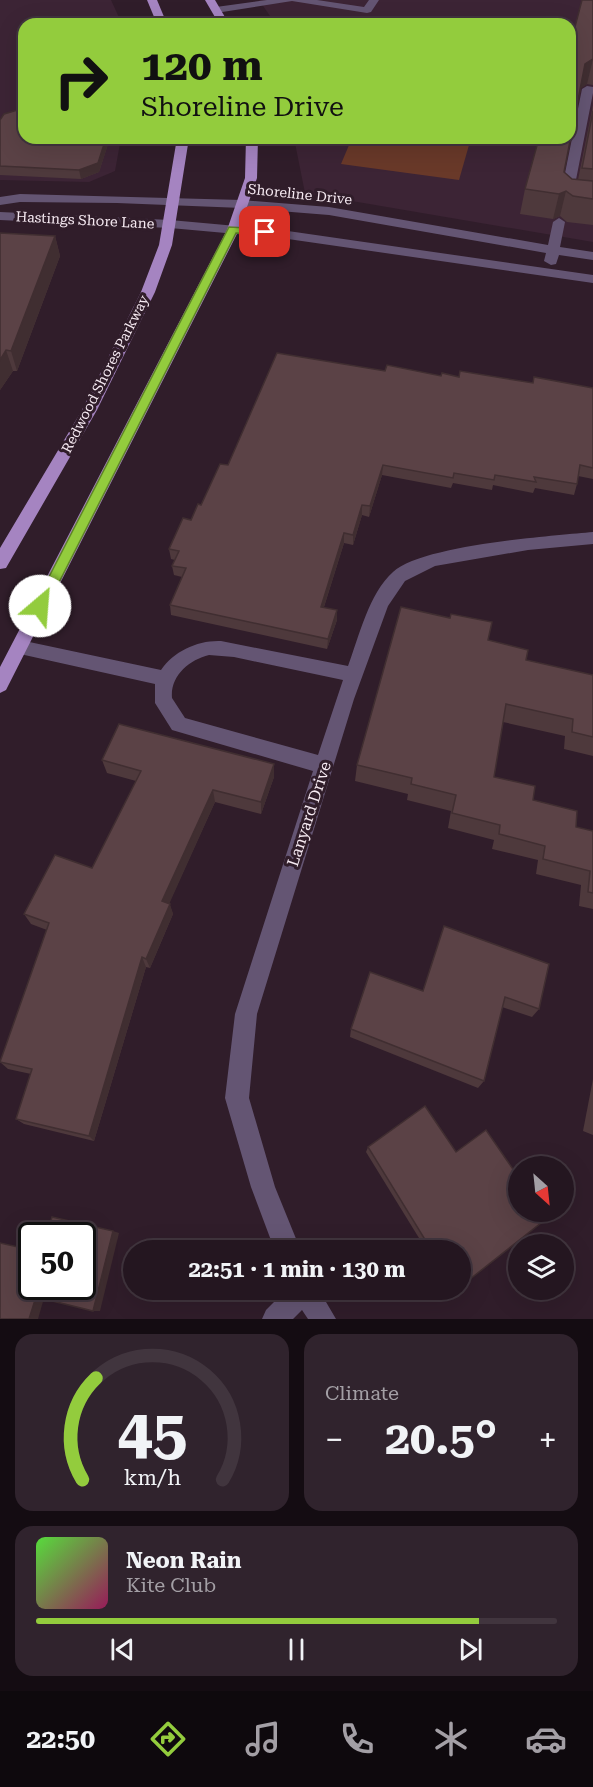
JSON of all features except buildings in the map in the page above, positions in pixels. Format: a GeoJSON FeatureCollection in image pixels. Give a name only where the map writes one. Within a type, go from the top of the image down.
{"type":"FeatureCollection","features":[{"type":"Feature","properties":{"kind":"main road"},"geometry":{"type":"LineString","coordinates":[[152,0],[160,18]]}},
{"type":"Feature","properties":{"kind":"main road"},"geometry":{"type":"LineString","coordinates":[[210,0],[221,18]]}},
{"type":"Feature","properties":{"kind":"main road","name":"Redwood Shores Parkway"},"geometry":{"type":"LineString","coordinates":[[0,563],[65,453],[115,361],[150,286],[165,248],[172,201],[178,184],[182,144]]}},
{"type":"Feature","properties":{"kind":"main road"},"geometry":{"type":"LineString","coordinates":[[0,685],[233,230],[251,178],[252,144]]}},
{"type":"Feature","properties":{"kind":"street"},"geometry":{"type":"LineString","coordinates":[[216,10],[288,0]]}},
{"type":"Feature","properties":{"kind":"street"},"geometry":{"type":"LineString","coordinates":[[296,0],[367,10],[374,0]]}},
{"type":"Feature","properties":{"kind":"street"},"geometry":{"type":"LineString","coordinates":[[593,90],[587,89],[587,123],[566,198],[593,201]]}},
{"type":"Feature","properties":{"kind":"street","name":"Shoreline Drive"},"geometry":{"type":"LineString","coordinates":[[0,201],[20,198],[172,201],[329,211],[382,219],[457,235],[593,256]]}},
{"type":"Feature","properties":{"kind":"street","name":"Hastings Shore Lane"},"geometry":{"type":"LineString","coordinates":[[0,216],[170,224]]}},
{"type":"Feature","properties":{"kind":"street"},"geometry":{"type":"LineString","coordinates":[[549,272],[559,222]]}},
{"type":"Feature","properties":{"kind":"street"},"geometry":{"type":"LineString","coordinates":[[170,224],[281,234],[593,279]]}},
{"type":"Feature","properties":{"kind":"street","name":"Lanyard Drive"},"geometry":{"type":"LineString","coordinates":[[284,1240],[263,1187],[237,1098],[246,1014],[354,675],[380,603],[399,576],[432,560],[528,544],[593,538]]}},
{"type":"Feature","properties":{"kind":"street"},"geometry":{"type":"LineString","coordinates":[[20,647],[166,679]]}},
{"type":"Feature","properties":{"kind":"street"},"geometry":{"type":"LineString","coordinates":[[325,766],[178,724],[163,703],[162,691],[166,679],[174,668],[193,653],[220,647],[354,675]]}},
{"type":"Feature","properties":{"kind":"street"},"geometry":{"type":"LineString","coordinates":[[275,1319],[294,1300]]}},
{"type":"Feature","properties":{"kind":"street"},"geometry":{"type":"LineString","coordinates":[[311,1300],[323,1319]]}},
{"type":"Feature","properties":{"kind":"shaded area"},"geometry":{"type":"Polygon","coordinates":[[[0,0],[111,0],[119,18],[18,18],[18,144],[120,144],[115,171],[89,182],[0,180],[0,0]]]}},
{"type":"Feature","properties":{"kind":"shaded area"},"geometry":{"type":"Polygon","coordinates":[[[259,0],[593,0],[593,242],[305,193],[295,144],[576,144],[576,18],[270,18],[259,0]]]}},
{"type":"Feature","properties":{"kind":"shaded area"},"geometry":{"type":"Polygon","coordinates":[[[349,144],[469,144],[459,180],[341,164],[349,144]]]}},
{"type":"Feature","properties":{"kind":"route"},"geometry":{"type":"LineString","coordinates":[[40,606],[233,230],[265,232]]}}]}
